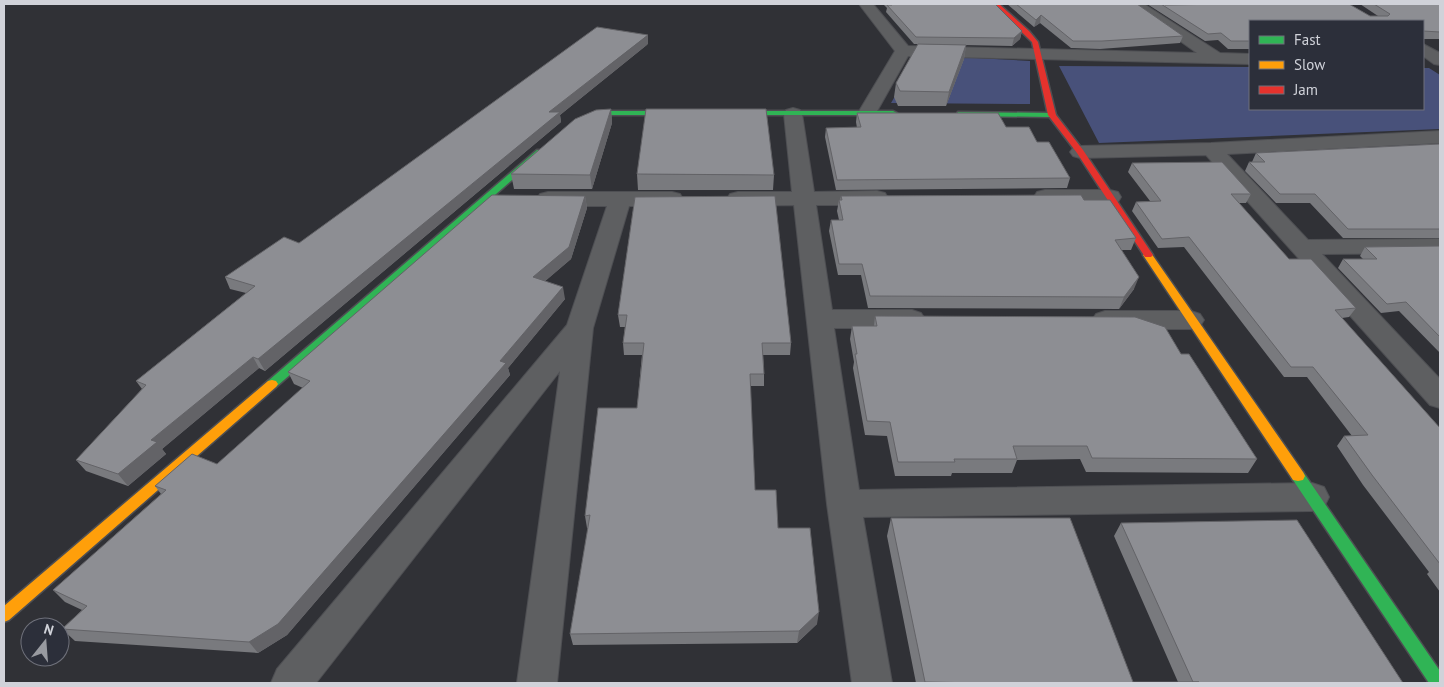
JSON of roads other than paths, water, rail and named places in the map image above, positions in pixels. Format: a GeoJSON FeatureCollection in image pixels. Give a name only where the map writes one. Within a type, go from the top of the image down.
{"type":"FeatureCollection","features":[{"type":"Feature","properties":{"kind":"street"},"geometry":{"type":"LineString","coordinates":[[866,4],[903,51]]}},
{"type":"Feature","properties":{"kind":"street"},"geometry":{"type":"LineString","coordinates":[[996,4],[1027,32],[1034,42],[1039,55],[1052,115],[1080,152],[1191,320],[1439,683]]}},
{"type":"Feature","properties":{"kind":"street"},"geometry":{"type":"LineString","coordinates":[[1136,4],[1217,59]]}},
{"type":"Feature","properties":{"kind":"street"},"geometry":{"type":"LineString","coordinates":[[1424,50],[1434,59]]}},
{"type":"Feature","properties":{"kind":"street"},"geometry":{"type":"LineString","coordinates":[[903,51],[1249,59]]}},
{"type":"Feature","properties":{"kind":"street"},"geometry":{"type":"LineString","coordinates":[[867,113],[903,51]]}},
{"type":"Feature","properties":{"kind":"street"},"geometry":{"type":"LineString","coordinates":[[569,128],[584,119],[602,113],[696,113]]}},
{"type":"Feature","properties":{"kind":"street"},"geometry":{"type":"LineString","coordinates":[[716,113],[906,114]]}},
{"type":"Feature","properties":{"kind":"street"},"geometry":{"type":"LineString","coordinates":[[793,114],[844,504],[872,683]]}},
{"type":"Feature","properties":{"kind":"street"},"geometry":{"type":"LineString","coordinates":[[945,114],[1052,115]]}},
{"type":"Feature","properties":{"kind":"street"},"geometry":{"type":"LineString","coordinates":[[1080,152],[1211,149],[1440,137]]}},
{"type":"Feature","properties":{"kind":"street"},"geometry":{"type":"LineString","coordinates":[[4,615],[546,147]]}},
{"type":"Feature","properties":{"kind":"street"},"geometry":{"type":"LineString","coordinates":[[1211,149],[1440,396]]}},
{"type":"Feature","properties":{"kind":"street"},"geometry":{"type":"LineString","coordinates":[[1021,198],[1110,197]]}},
{"type":"Feature","properties":{"kind":"street"},"geometry":{"type":"LineString","coordinates":[[486,198],[620,200],[902,198]]}},
{"type":"Feature","properties":{"kind":"street"},"geometry":{"type":"LineString","coordinates":[[537,683],[580,328],[620,200]]}},
{"type":"Feature","properties":{"kind":"street"},"geometry":{"type":"LineString","coordinates":[[1302,248],[1440,246]]}},
{"type":"Feature","properties":{"kind":"street"},"geometry":{"type":"LineString","coordinates":[[821,319],[941,319]]}},
{"type":"Feature","properties":{"kind":"street"},"geometry":{"type":"LineString","coordinates":[[1081,320],[1191,320]]}},
{"type":"Feature","properties":{"kind":"street"},"geometry":{"type":"LineString","coordinates":[[291,683],[580,328]]}},
{"type":"Feature","properties":{"kind":"street"},"geometry":{"type":"LineString","coordinates":[[844,504],[1312,497]]}}]}
